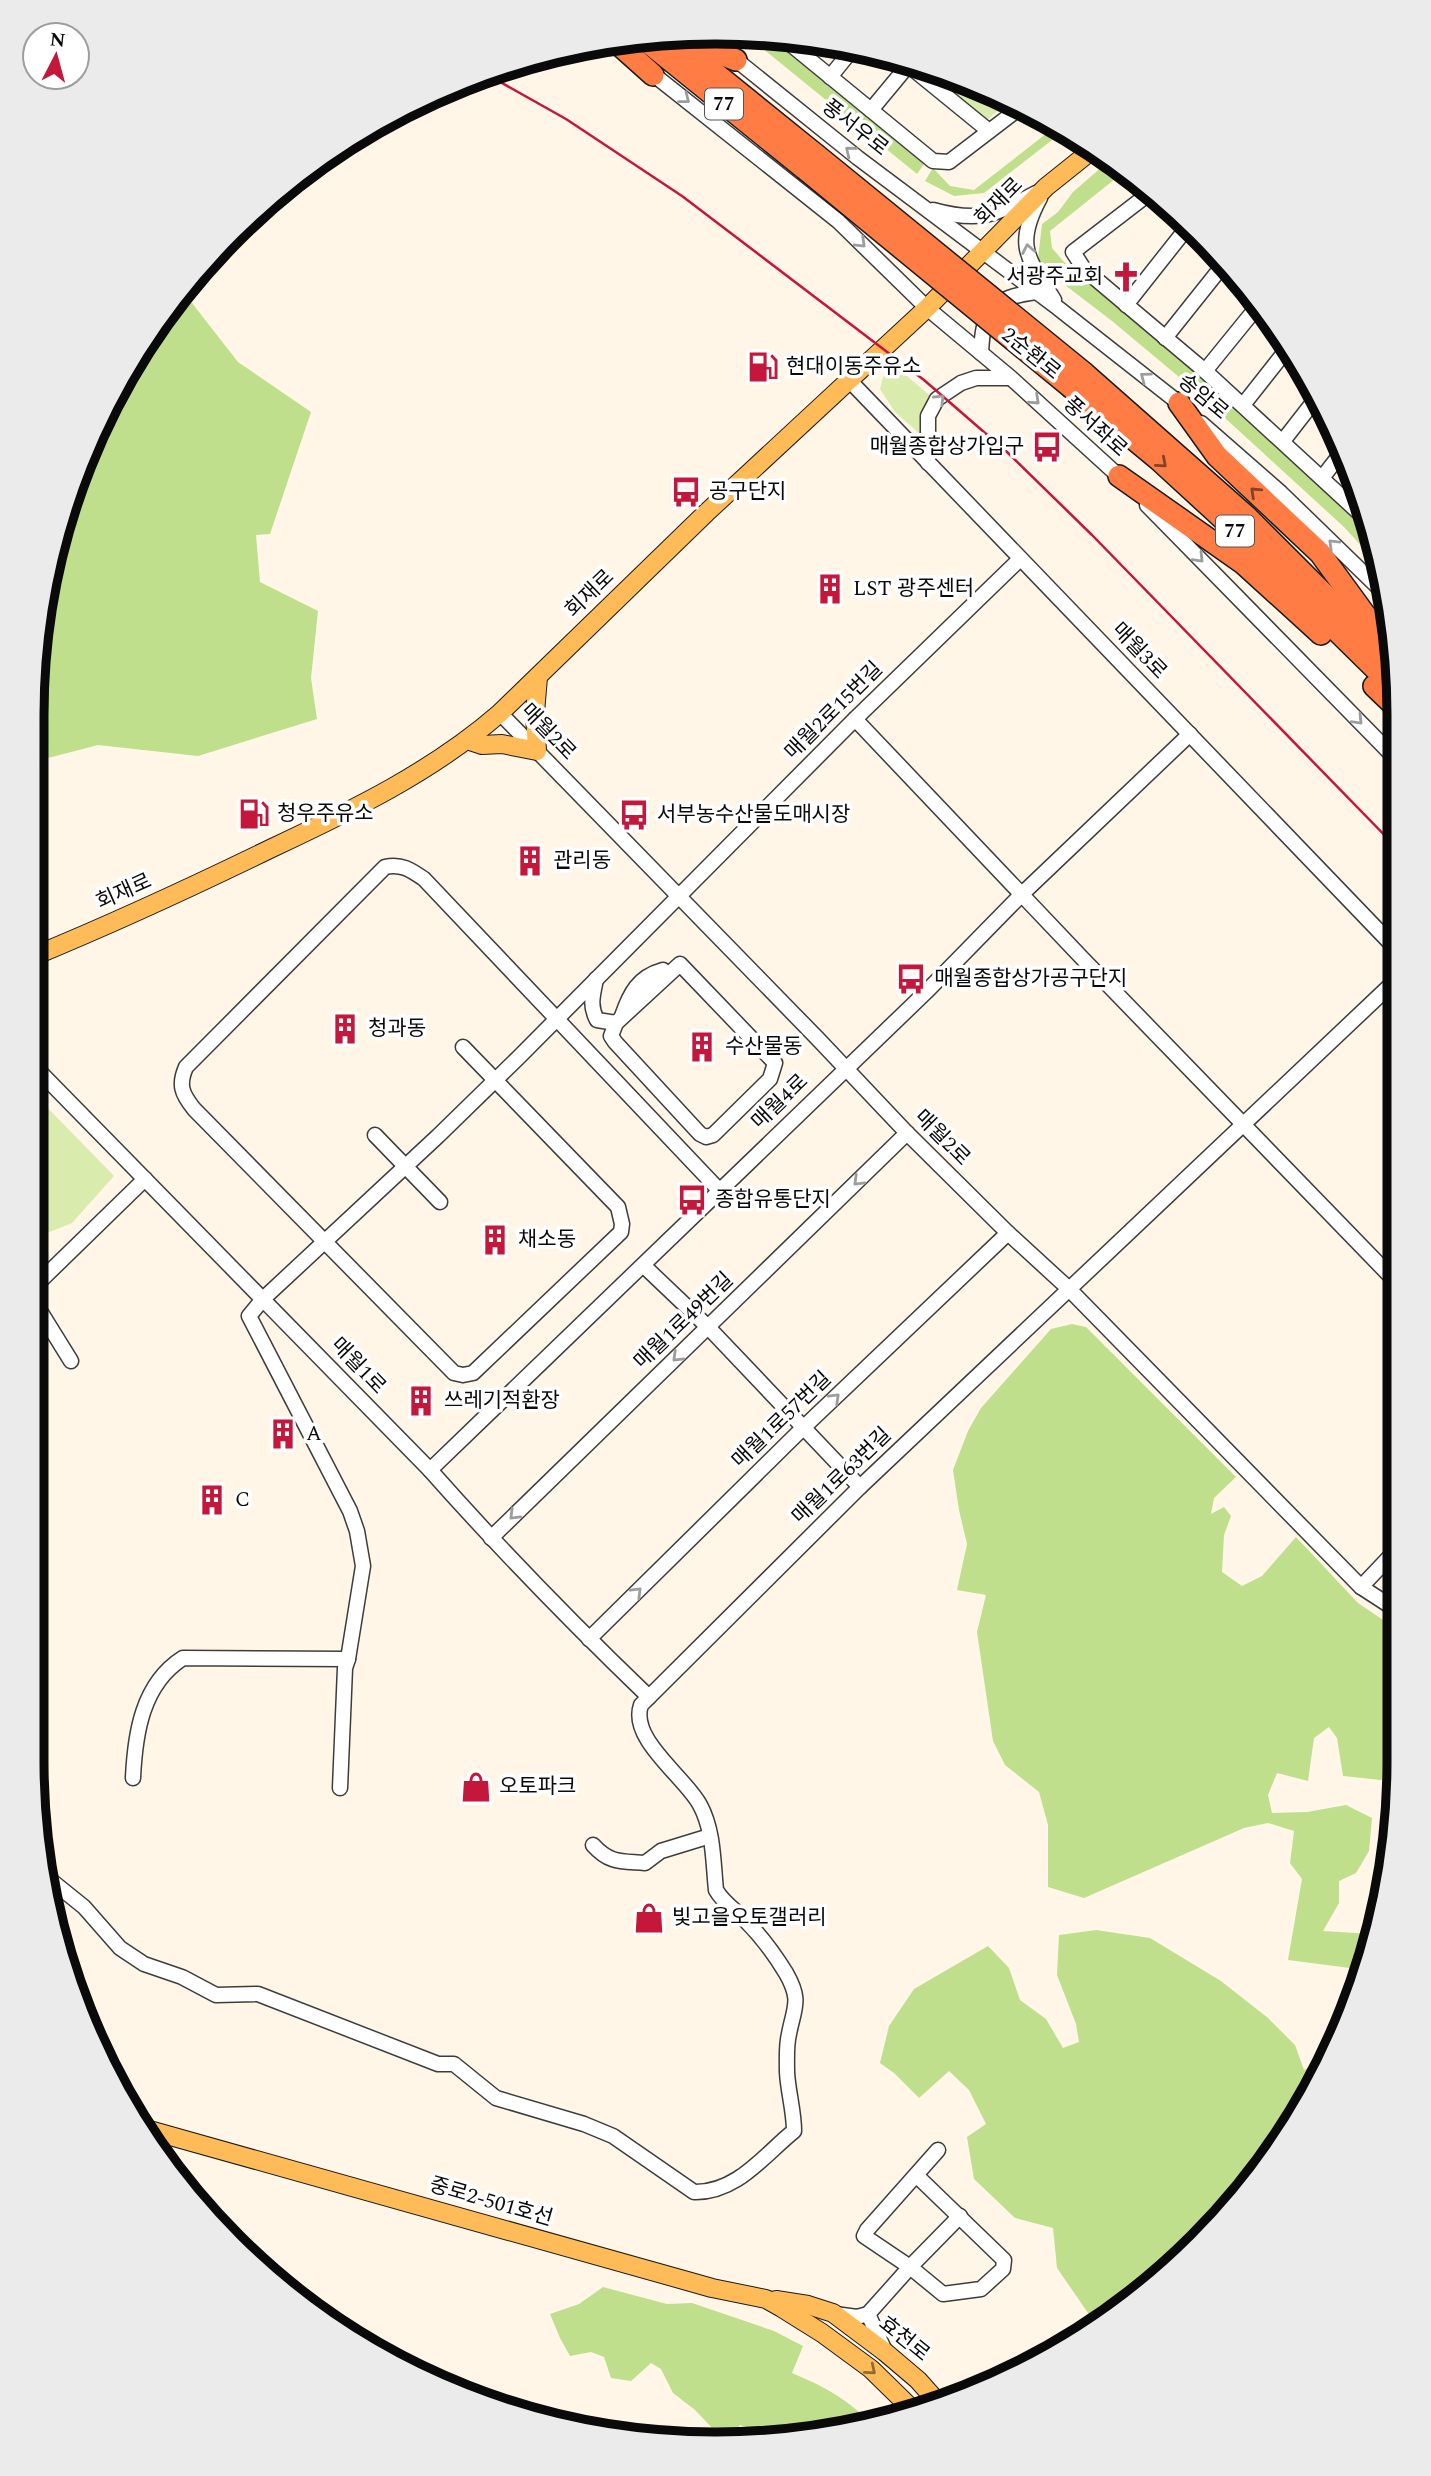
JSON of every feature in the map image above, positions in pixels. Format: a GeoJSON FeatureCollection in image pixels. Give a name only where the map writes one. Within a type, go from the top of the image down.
{"type":"FeatureCollection","features":[{"type":"Feature","properties":{"kind":"highway"},"geometry":{"type":"LineString","coordinates":[[707,44],[736,60]]}},
{"type":"Feature","properties":{"kind":"highway","name":"2순환로"},"geometry":{"type":"LineString","coordinates":[[679,45],[810,162]]}},
{"type":"Feature","properties":{"kind":"highway","name":"2순환로"},"geometry":{"type":"LineString","coordinates":[[655,47],[810,162],[1246,516],[1384,654]]}},
{"type":"Feature","properties":{"kind":"highway"},"geometry":{"type":"LineString","coordinates":[[623,50],[653,75]]}},
{"type":"Feature","properties":{"kind":"highway","name":"2순환로"},"geometry":{"type":"LineString","coordinates":[[1078,380],[1386,679]]}},
{"type":"Feature","properties":{"kind":"highway"},"geometry":{"type":"LineString","coordinates":[[1180,403],[1217,456],[1320,553],[1383,639]]}},
{"type":"Feature","properties":{"kind":"highway"},"geometry":{"type":"LineString","coordinates":[[1119,476],[1244,564],[1387,698]]}},
{"type":"Feature","properties":{"kind":"main road","name":"회재로"},"geometry":{"type":"LineString","coordinates":[[44,952],[196,885],[354,809],[421,771],[467,740],[500,713],[716,503],[928,308],[1046,187],[1086,155]]}},
{"type":"Feature","properties":{"kind":"main road"},"geometry":{"type":"LineString","coordinates":[[467,740],[482,745],[502,744],[537,751],[535,713],[538,677]]}},
{"type":"Feature","properties":{"kind":"main road","name":"중로2-501호선"},"geometry":{"type":"LineString","coordinates":[[156,2132],[712,2288],[766,2299],[822,2333],[871,2369],[907,2404]]}},
{"type":"Feature","properties":{"kind":"main road","name":"효천로"},"geometry":{"type":"LineString","coordinates":[[766,2299],[808,2305],[833,2314],[886,2352],[933,2396]]}},
{"type":"Feature","properties":{"kind":"street","name":"풍서우로"},"geometry":{"type":"LineString","coordinates":[[718,44],[982,252]]}},
{"type":"Feature","properties":{"kind":"street"},"geometry":{"type":"LineString","coordinates":[[797,48],[933,161],[949,162],[1013,113]]}},
{"type":"Feature","properties":{"kind":"street"},"geometry":{"type":"LineString","coordinates":[[830,77],[846,57]]}},
{"type":"Feature","properties":{"kind":"street"},"geometry":{"type":"LineString","coordinates":[[871,110],[903,71]]}},
{"type":"Feature","properties":{"kind":"street","name":"풍서좌로"},"geometry":{"type":"LineString","coordinates":[[653,75],[838,221],[928,308],[1011,378],[1119,476],[1387,750]]}},
{"type":"Feature","properties":{"kind":"street"},"geometry":{"type":"LineString","coordinates":[[925,77],[989,131]]}},
{"type":"Feature","properties":{"kind":"street"},"geometry":{"type":"LineString","coordinates":[[924,208],[955,216],[990,215],[1046,187]]}},
{"type":"Feature","properties":{"kind":"street"},"geometry":{"type":"LineString","coordinates":[[1046,187],[1028,221],[1025,245],[1030,261],[1058,308]]}},
{"type":"Feature","properties":{"kind":"street"},"geometry":{"type":"LineString","coordinates":[[1143,198],[1073,252],[1084,269],[1205,371],[1353,504]]}},
{"type":"Feature","properties":{"kind":"street"},"geometry":{"type":"LineString","coordinates":[[1126,305],[1182,234]]}},
{"type":"Feature","properties":{"kind":"street","name":"송암로"},"geometry":{"type":"LineString","coordinates":[[982,252],[1180,403],[1281,493],[1374,583]]}},
{"type":"Feature","properties":{"kind":"street"},"geometry":{"type":"LineString","coordinates":[[1165,338],[1219,271]]}},
{"type":"Feature","properties":{"kind":"street"},"geometry":{"type":"LineString","coordinates":[[981,353],[983,324],[993,308],[1012,295],[1036,292]]}},
{"type":"Feature","properties":{"kind":"street"},"geometry":{"type":"LineString","coordinates":[[1205,371],[1252,313]]}},
{"type":"Feature","properties":{"kind":"street"},"geometry":{"type":"LineString","coordinates":[[1243,405],[1282,355]]}},
{"type":"Feature","properties":{"kind":"street"},"geometry":{"type":"LineString","coordinates":[[928,463],[928,416],[937,399],[961,383],[976,378],[1011,378]]}},
{"type":"Feature","properties":{"kind":"street","name":"매월3로"},"geometry":{"type":"LineString","coordinates":[[849,380],[1387,940]]}},
{"type":"Feature","properties":{"kind":"street"},"geometry":{"type":"LineString","coordinates":[[1283,441],[1311,405]]}},
{"type":"Feature","properties":{"kind":"street"},"geometry":{"type":"LineString","coordinates":[[1322,478],[1337,459]]}},
{"type":"Feature","properties":{"kind":"street","name":"매월2로15번길"},"geometry":{"type":"LineString","coordinates":[[263,1298],[495,1080],[855,719],[1020,559]]}},
{"type":"Feature","properties":{"kind":"street","name":"매월2로"},"geometry":{"type":"LineString","coordinates":[[500,713],[907,1133],[1068,1288],[1361,1587],[1387,1604]]}},
{"type":"Feature","properties":{"kind":"street"},"geometry":{"type":"LineString","coordinates":[[855,719],[1387,1273]]}},
{"type":"Feature","properties":{"kind":"street","name":"매월4로"},"geometry":{"type":"LineString","coordinates":[[430,1470],[644,1266],[719,1190],[926,992],[1022,894],[1190,734]]}},
{"type":"Feature","properties":{"kind":"street"},"geometry":{"type":"LineString","coordinates":[[463,1047],[618,1207],[621,1232],[473,1373],[463,1375],[448,1369],[183,1096],[181,1078],[186,1068],[385,867],[404,866],[424,879],[719,1190]]}},
{"type":"Feature","properties":{"kind":"street"},"geometry":{"type":"LineString","coordinates":[[596,979],[590,1004],[592,1012],[597,1020],[619,1020],[680,964],[775,1063],[774,1074],[770,1079],[713,1135],[706,1137],[700,1135],[611,1036],[619,1020],[631,992],[653,973],[663,970]]}},
{"type":"Feature","properties":{"kind":"street","name":"매월1로63번길"},"geometry":{"type":"LineString","coordinates":[[649,1697],[860,1487],[1387,989]]}},
{"type":"Feature","properties":{"kind":"street","name":"매월1로"},"geometry":{"type":"LineString","coordinates":[[44,1076],[430,1470],[491,1538],[589,1639],[649,1697]]}},
{"type":"Feature","properties":{"kind":"street","name":"매월1로49번길"},"geometry":{"type":"LineString","coordinates":[[491,1538],[907,1133]]}},
{"type":"Feature","properties":{"kind":"street"},"geometry":{"type":"LineString","coordinates":[[375,1135],[440,1202]]}},
{"type":"Feature","properties":{"kind":"street"},"geometry":{"type":"LineString","coordinates":[[683,1153],[700,1135]]}},
{"type":"Feature","properties":{"kind":"street"},"geometry":{"type":"LineString","coordinates":[[44,1277],[145,1179]]}},
{"type":"Feature","properties":{"kind":"street","name":"매월1로57번길"},"geometry":{"type":"LineString","coordinates":[[589,1639],[804,1427],[1008,1233]]}},
{"type":"Feature","properties":{"kind":"street"},"geometry":{"type":"LineString","coordinates":[[644,1266],[708,1327],[860,1487]]}},
{"type":"Feature","properties":{"kind":"street"},"geometry":{"type":"LineString","coordinates":[[263,1298],[249,1316],[350,1511],[357,1531],[363,1566],[345,1668],[340,1788]]}},
{"type":"Feature","properties":{"kind":"street"},"geometry":{"type":"LineString","coordinates":[[44,1318],[71,1361]]}},
{"type":"Feature","properties":{"kind":"street"},"geometry":{"type":"LineString","coordinates":[[1361,1587],[1387,1560]]}},
{"type":"Feature","properties":{"kind":"street"},"geometry":{"type":"LineString","coordinates":[[133,1778],[137,1730],[143,1708],[161,1677],[183,1658],[348,1659]]}},
{"type":"Feature","properties":{"kind":"street"},"geometry":{"type":"LineString","coordinates":[[56,1884],[84,1907],[120,1948],[144,1964],[182,1977],[216,1995],[258,1994],[438,2064],[454,2064],[496,2098],[584,2124],[613,2136],[694,2192],[710,2192],[750,2172],[794,2131],[787,2050],[789,2032],[796,2012],[795,1996],[786,1974],[772,1952],[746,1921],[720,1898],[716,1890],[710,1836],[700,1806],[648,1740],[638,1718],[641,1705],[649,1697]]}},
{"type":"Feature","properties":{"kind":"street"},"geometry":{"type":"LineString","coordinates":[[593,1845],[603,1856],[612,1860],[645,1863],[661,1851],[710,1836]]}},
{"type":"Feature","properties":{"kind":"street"},"geometry":{"type":"LineString","coordinates":[[916,2175],[1003,2260],[1003,2269],[981,2289],[943,2294],[910,2267],[864,2236],[916,2175],[938,2150]]}},
{"type":"Feature","properties":{"kind":"street"},"geometry":{"type":"LineString","coordinates":[[833,2314],[856,2317],[868,2314],[960,2216]]}},
{"type":"Feature","properties":{"kind":"street"},"geometry":{"type":"LineString","coordinates":[[868,2314],[886,2352]]}},
{"type":"Feature","properties":{"kind":"green space"},"geometry":{"type":"Polygon","coordinates":[[[758,45],[783,47],[924,164],[917,174],[758,45]]]}},
{"type":"Feature","properties":{"kind":"green space"},"geometry":{"type":"Polygon","coordinates":[[[936,81],[1001,108],[985,122],[936,81]]]}},
{"type":"Feature","properties":{"kind":"green space"},"geometry":{"type":"Polygon","coordinates":[[[1048,132],[1056,137],[984,193],[954,196],[925,181],[933,168],[950,186],[974,190],[1048,132]]]}},
{"type":"Feature","properties":{"kind":"green space"},"geometry":{"type":"Polygon","coordinates":[[[1102,167],[1117,178],[1050,231],[1052,248],[1065,263],[1201,376],[1355,517],[1366,551],[1344,527],[1191,387],[1048,272],[1038,259],[1042,224],[1058,212],[1073,192],[1102,167]]]}},
{"type":"Feature","properties":{"kind":"green space"},"geometry":{"type":"Polygon","coordinates":[[[191,296],[192,303],[238,362],[311,412],[270,534],[256,535],[260,582],[318,611],[311,678],[317,719],[198,756],[98,745],[44,759],[45,672],[57,584],[79,500],[113,418],[157,342],[191,296]]]}},
{"type":"Feature","properties":{"kind":"green space"},"geometry":{"type":"Polygon","coordinates":[[[895,366],[939,403],[923,422],[921,435],[895,412],[880,389],[883,377],[895,366]]]}},
{"type":"Feature","properties":{"kind":"green space"},"geometry":{"type":"Polygon","coordinates":[[[44,1104],[114,1176],[72,1223],[44,1234],[44,1104]]]}},
{"type":"Feature","properties":{"kind":"green space"},"geometry":{"type":"Polygon","coordinates":[[[1072,1324],[1086,1327],[1236,1477],[1214,1498],[1211,1514],[1224,1507],[1231,1516],[1224,1535],[1222,1572],[1242,1586],[1262,1576],[1296,1537],[1358,1603],[1387,1623],[1387,1776],[1381,1780],[1343,1776],[1337,1738],[1329,1727],[1314,1738],[1308,1781],[1277,1773],[1268,1795],[1272,1813],[1307,1812],[1346,1805],[1372,1818],[1369,1851],[1356,1873],[1339,1881],[1339,1903],[1323,1931],[1364,1934],[1353,1972],[1350,1968],[1288,1960],[1302,1879],[1290,1863],[1294,1831],[1268,1823],[1244,1828],[1084,1898],[1048,1887],[1048,1825],[1039,1792],[1005,1765],[993,1741],[977,1632],[986,1595],[957,1590],[967,1544],[953,1470],[968,1431],[981,1408],[1051,1329],[1072,1324]]]}},
{"type":"Feature","properties":{"kind":"green space"},"geometry":{"type":"Polygon","coordinates":[[[1096,1930],[1150,1938],[1221,1981],[1268,2018],[1295,2045],[1304,2070],[1314,2065],[1274,2134],[1221,2203],[1158,2266],[1091,2317],[1057,2268],[1053,2228],[1015,2218],[974,2179],[967,2137],[986,2124],[969,2090],[949,2071],[919,2098],[880,2063],[889,2026],[914,1989],[988,1946],[1009,1968],[1020,2000],[1046,2019],[1063,2048],[1079,2042],[1076,2024],[1057,1975],[1059,1935],[1096,1930]]]}},
{"type":"Feature","properties":{"kind":"green space"},"geometry":{"type":"Polygon","coordinates":[[[603,2287],[667,2304],[692,2303],[774,2331],[803,2346],[792,2373],[835,2394],[862,2415],[803,2427],[759,2431],[740,2425],[735,2432],[716,2432],[695,2410],[673,2393],[661,2369],[651,2363],[631,2381],[611,2378],[604,2357],[591,2352],[570,2356],[550,2314],[579,2304],[603,2287]]]}},
{"type":"Feature","properties":{"kind":"railway"},"geometry":{"type":"LineString","coordinates":[[497,80],[566,119],[682,196],[924,380],[1007,452],[1092,535],[1387,838]]}},
{"type":"Feature","properties":{"kind":"place","name":"서광주교회"},"geometry":{"type":"Point","coordinates":[1126,277]}},
{"type":"Feature","properties":{"kind":"place","name":"현대이동주유소"},"geometry":{"type":"Point","coordinates":[763,367]}},
{"type":"Feature","properties":{"kind":"place","name":"매월종합상가입구"},"geometry":{"type":"Point","coordinates":[1047,447]}},
{"type":"Feature","properties":{"kind":"place","name":"공구단지"},"geometry":{"type":"Point","coordinates":[686,492]}},
{"type":"Feature","properties":{"kind":"place","name":"LST 광주센터"},"geometry":{"type":"Point","coordinates":[830,589]}},
{"type":"Feature","properties":{"kind":"place","name":"청우주유소"},"geometry":{"type":"Point","coordinates":[254,814]}},
{"type":"Feature","properties":{"kind":"place","name":"서부농수산물도매시장"},"geometry":{"type":"Point","coordinates":[634,815]}},
{"type":"Feature","properties":{"kind":"place","name":"관리동"},"geometry":{"type":"Point","coordinates":[530,861]}},
{"type":"Feature","properties":{"kind":"place","name":"매월종합상가공구단지"},"geometry":{"type":"Point","coordinates":[911,979]}},
{"type":"Feature","properties":{"kind":"place","name":"청과동"},"geometry":{"type":"Point","coordinates":[345,1029]}},
{"type":"Feature","properties":{"kind":"place","name":"수산물동"},"geometry":{"type":"Point","coordinates":[702,1047]}},
{"type":"Feature","properties":{"kind":"place","name":"종합유통단지"},"geometry":{"type":"Point","coordinates":[692,1200]}},
{"type":"Feature","properties":{"kind":"place","name":"채소동"},"geometry":{"type":"Point","coordinates":[495,1240]}},
{"type":"Feature","properties":{"kind":"place","name":"쓰레기적환장"},"geometry":{"type":"Point","coordinates":[421,1401]}},
{"type":"Feature","properties":{"kind":"place","name":"A"},"geometry":{"type":"Point","coordinates":[283,1434]}},
{"type":"Feature","properties":{"kind":"place","name":"C"},"geometry":{"type":"Point","coordinates":[212,1500]}},
{"type":"Feature","properties":{"kind":"place","name":"오토파크"},"geometry":{"type":"Point","coordinates":[476,1787]}},
{"type":"Feature","properties":{"kind":"place","name":"빛고을오토갤러리"},"geometry":{"type":"Point","coordinates":[649,1918]}}]}
